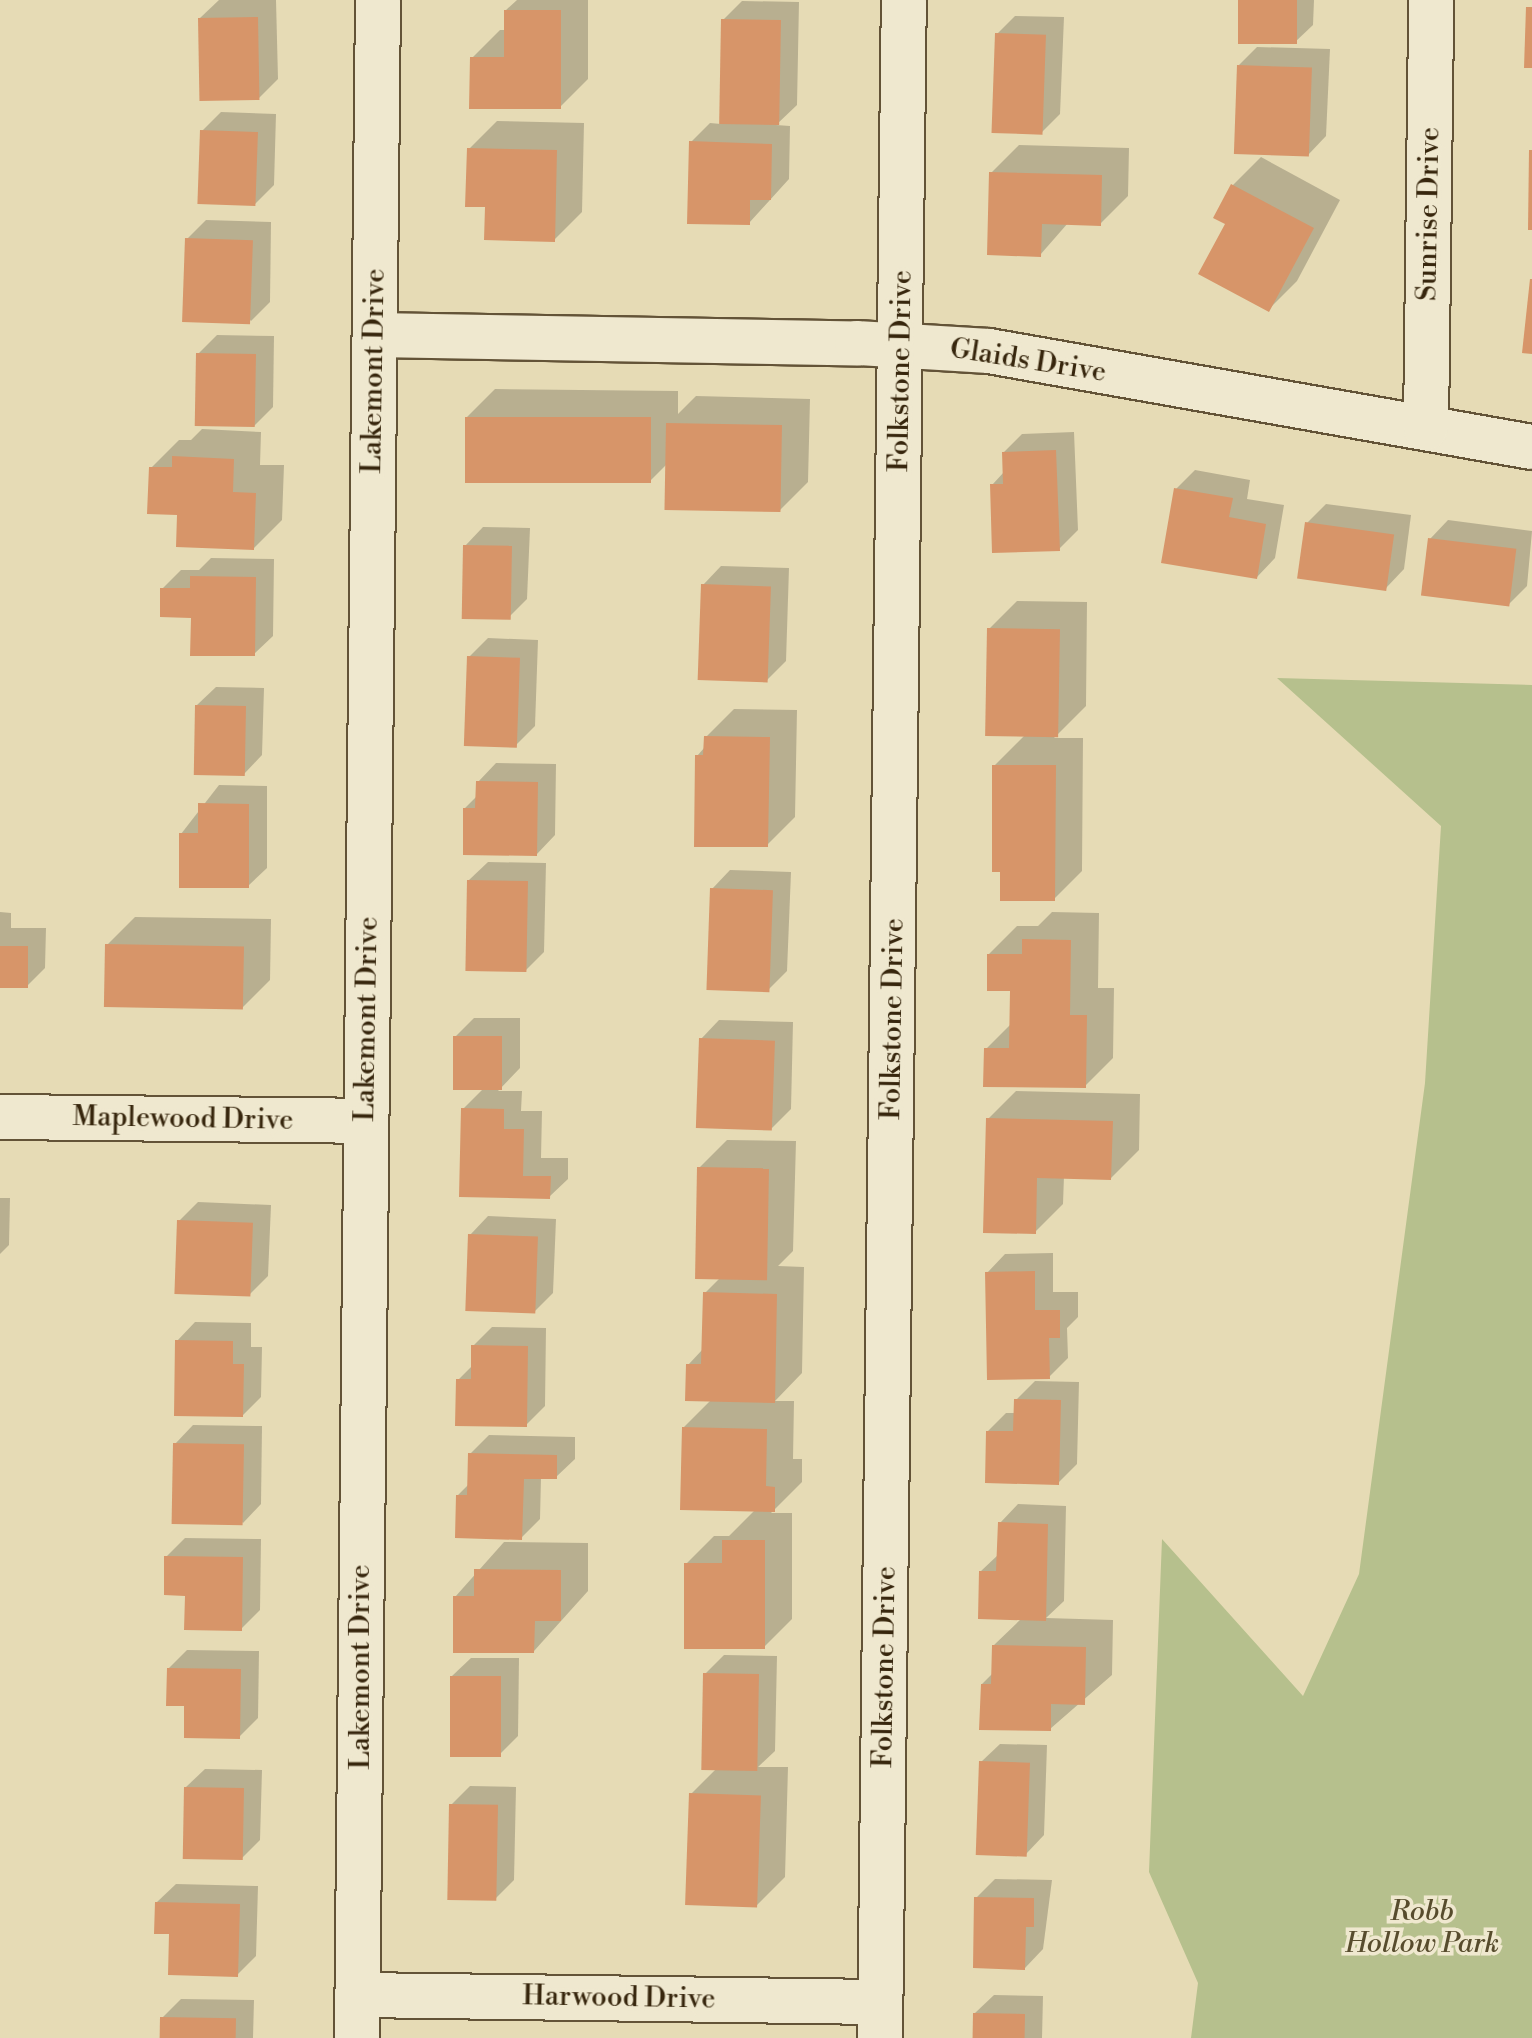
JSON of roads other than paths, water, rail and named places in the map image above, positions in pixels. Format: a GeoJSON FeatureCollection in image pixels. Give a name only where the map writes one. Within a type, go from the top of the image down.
{"type":"FeatureCollection","features":[{"type":"Feature","properties":{"kind":"street","name":"Lakemont Drive"},"geometry":{"type":"LineString","coordinates":[[357,2038],[378,0]]}},
{"type":"Feature","properties":{"kind":"street","name":"Folkstone Drive"},"geometry":{"type":"LineString","coordinates":[[880,2020],[904,0]]}},
{"type":"Feature","properties":{"kind":"street","name":"Sunrise Drive"},"geometry":{"type":"LineString","coordinates":[[1426,428],[1431,0]]}},
{"type":"Feature","properties":{"kind":"street","name":"Glaids Drive"},"geometry":{"type":"LineString","coordinates":[[375,335],[901,344],[989,351],[1532,447]]}},
{"type":"Feature","properties":{"kind":"street","name":"Maplewood Drive"},"geometry":{"type":"LineString","coordinates":[[0,1117],[366,1121]]}},
{"type":"Feature","properties":{"kind":"street","name":"Harwood Drive"},"geometry":{"type":"LineString","coordinates":[[358,1995],[880,2020]]}},
{"type":"Feature","properties":{"kind":"park label","name":"Robb Hollow Park"},"geometry":{"type":"Point","coordinates":[1422,1928]}}]}
